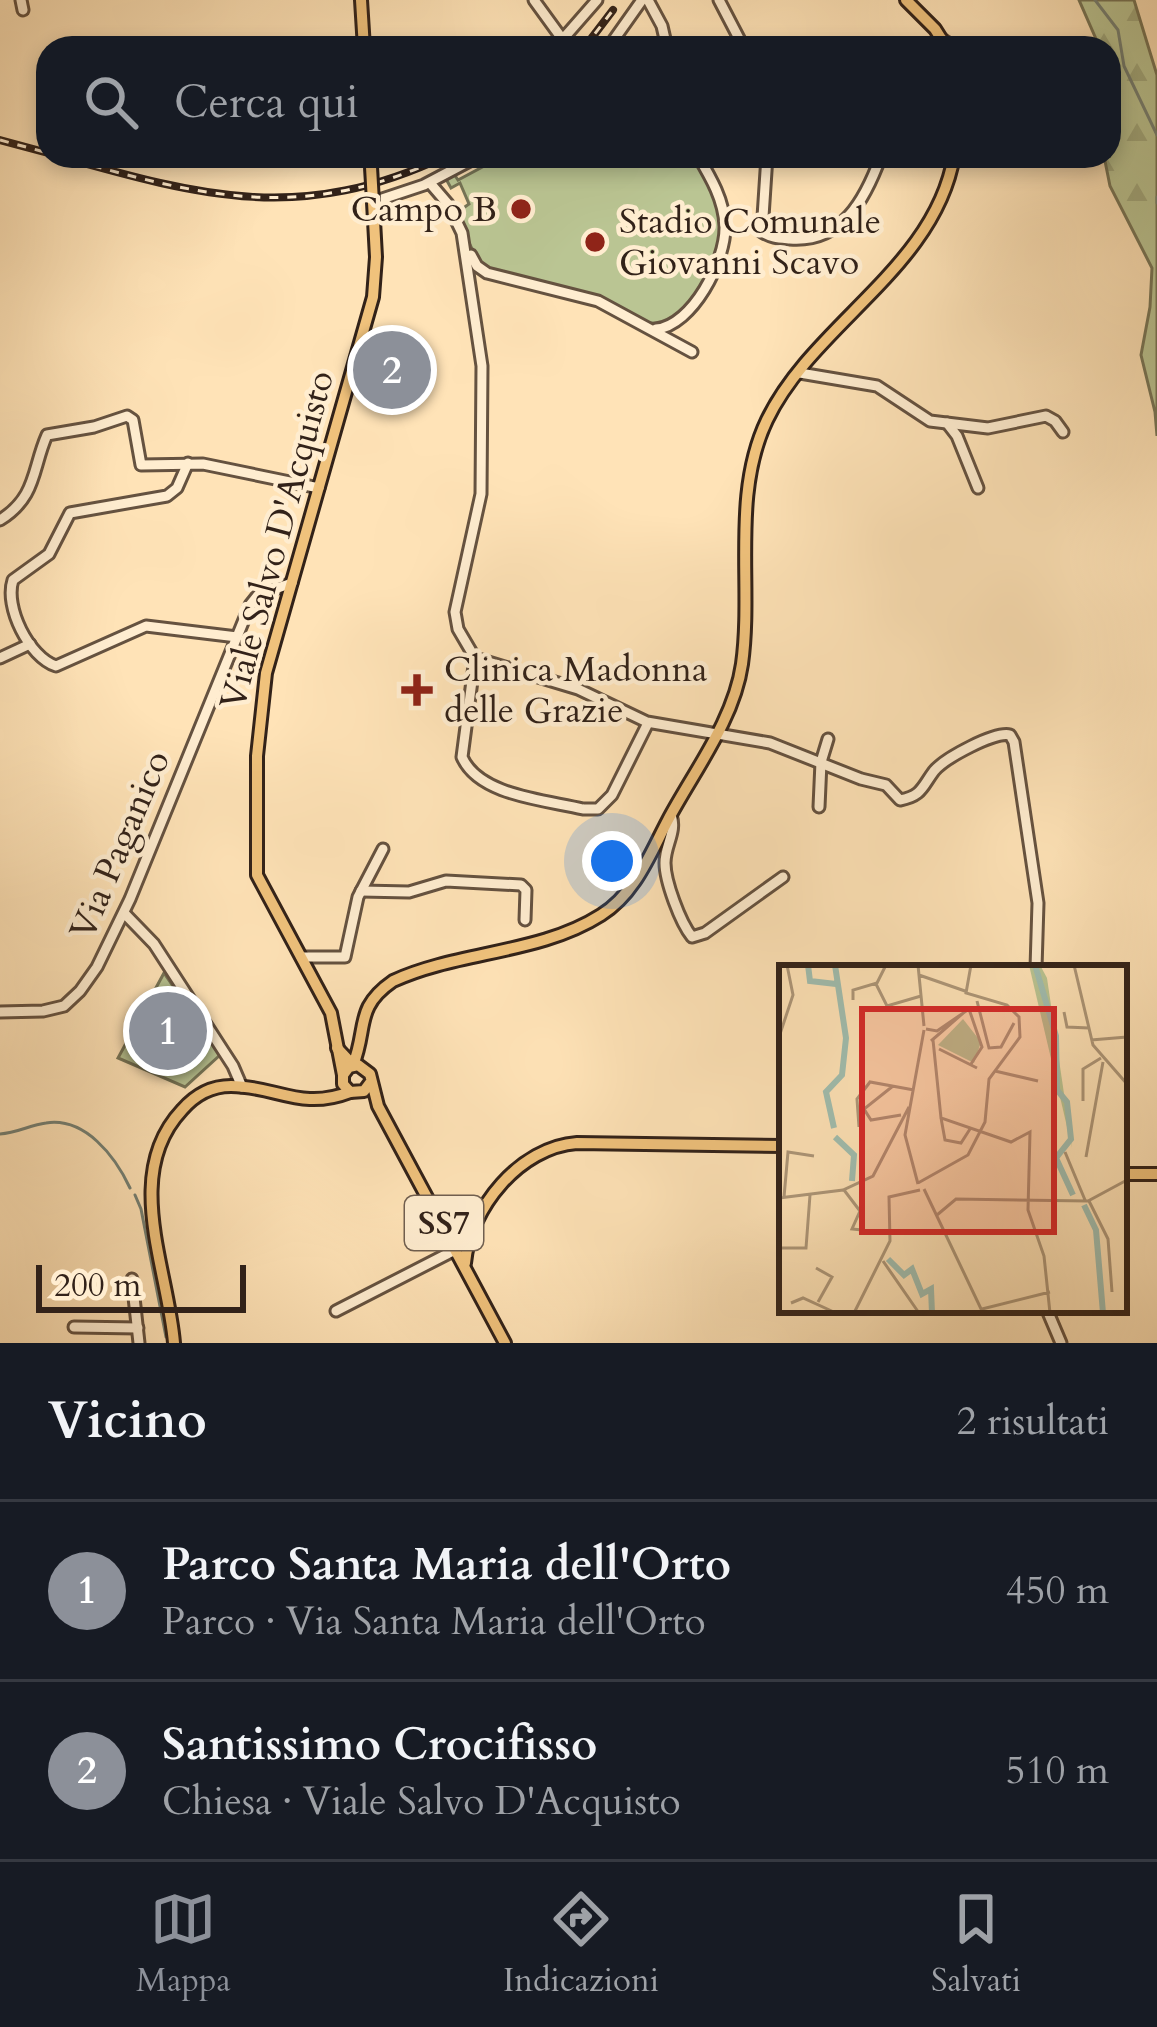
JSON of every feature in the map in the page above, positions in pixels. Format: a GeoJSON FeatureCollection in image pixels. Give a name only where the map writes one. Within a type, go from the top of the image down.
{"type":"FeatureCollection","features":[{"type":"Feature","properties":{"kind":"main road"},"geometry":{"type":"LineString","coordinates":[[361,0],[363,36]]}},
{"type":"Feature","properties":{"kind":"main road"},"geometry":{"type":"LineString","coordinates":[[906,0],[939,36]]}},
{"type":"Feature","properties":{"kind":"main road","name":"Viale Salvo D'Acquisto"},"geometry":{"type":"LineString","coordinates":[[342,1077],[333,1020],[261,885],[255,856],[257,740],[263,690],[375,286],[371,168]]}},
{"type":"Feature","properties":{"kind":"main road"},"geometry":{"type":"LineString","coordinates":[[333,1020],[347,1032],[360,1027],[373,996],[407,974],[565,931],[603,914],[637,879],[718,732],[742,663],[752,465],[767,418],[800,373],[921,236],[942,199],[951,168]]}},
{"type":"Feature","properties":{"kind":"main road","name":"SS7"},"geometry":{"type":"LineString","coordinates":[[360,1027],[378,1106],[505,1343]]}},
{"type":"Feature","properties":{"kind":"main road","name":"SS7"},"geometry":{"type":"LineString","coordinates":[[361,1041],[353,1065],[342,1077],[354,1092],[378,1106]]}},
{"type":"Feature","properties":{"kind":"main road"},"geometry":{"type":"LineString","coordinates":[[337,1048],[353,1065],[367,1070]]}},
{"type":"Feature","properties":{"kind":"main road"},"geometry":{"type":"LineString","coordinates":[[320,1100],[342,1077]]}},
{"type":"Feature","properties":{"kind":"main road"},"geometry":{"type":"LineString","coordinates":[[174,1343],[154,1216],[154,1158],[166,1131],[191,1100],[215,1088],[242,1087],[320,1100],[370,1083]]}},
{"type":"Feature","properties":{"kind":"main road"},"geometry":{"type":"LineString","coordinates":[[454,1244],[521,1165],[557,1146],[779,1146]]}},
{"type":"Feature","properties":{"kind":"main road"},"geometry":{"type":"LineString","coordinates":[[439,1214],[455,1222],[477,1220]]}},
{"type":"Feature","properties":{"kind":"main road"},"geometry":{"type":"LineString","coordinates":[[464,1264],[467,1241],[477,1220]]}},
{"type":"Feature","properties":{"kind":"street"},"geometry":{"type":"LineString","coordinates":[[534,0],[554,36]]}},
{"type":"Feature","properties":{"kind":"street"},"geometry":{"type":"LineString","coordinates":[[566,36],[598,0]]}},
{"type":"Feature","properties":{"kind":"street"},"geometry":{"type":"LineString","coordinates":[[617,36],[645,0],[664,36]]}},
{"type":"Feature","properties":{"kind":"street"},"geometry":{"type":"LineString","coordinates":[[719,0],[738,36]]}},
{"type":"Feature","properties":{"kind":"street"},"geometry":{"type":"LineString","coordinates":[[373,202],[430,183],[457,168]]}},
{"type":"Feature","properties":{"kind":"street"},"geometry":{"type":"LineString","coordinates":[[656,329],[676,324],[696,299],[724,241],[719,196],[704,168]]}},
{"type":"Feature","properties":{"kind":"street"},"geometry":{"type":"LineString","coordinates":[[766,168],[762,232],[771,238],[802,240],[824,237],[843,222],[876,168]]}},
{"type":"Feature","properties":{"kind":"street"},"geometry":{"type":"LineString","coordinates":[[430,183],[448,203],[475,262],[485,272],[598,301],[692,352]]}},
{"type":"Feature","properties":{"kind":"street"},"geometry":{"type":"LineString","coordinates":[[462,233],[482,362],[483,468],[455,616],[475,658],[462,757],[472,772],[502,788],[583,809],[600,808],[612,795],[648,723]]}},
{"type":"Feature","properties":{"kind":"street"},"geometry":{"type":"LineString","coordinates":[[800,373],[874,385],[924,419],[988,428],[1046,416],[1063,432]]}},
{"type":"Feature","properties":{"kind":"street"},"geometry":{"type":"LineString","coordinates":[[0,520],[17,508],[34,483],[49,434],[89,429],[129,416],[141,465],[188,464],[320,488]]}},
{"type":"Feature","properties":{"kind":"street"},"geometry":{"type":"LineString","coordinates":[[947,424],[957,436],[978,488]]}},
{"type":"Feature","properties":{"kind":"street"},"geometry":{"type":"LineString","coordinates":[[188,464],[169,495],[74,510],[66,516],[49,554],[17,575],[10,599],[40,659],[58,666],[149,626],[237,637]]}},
{"type":"Feature","properties":{"kind":"street","name":"Via Paganico"},"geometry":{"type":"LineString","coordinates":[[0,1012],[47,1011],[73,999],[97,967],[256,596],[292,583]]}},
{"type":"Feature","properties":{"kind":"street"},"geometry":{"type":"LineString","coordinates":[[0,658],[31,644]]}},
{"type":"Feature","properties":{"kind":"street"},"geometry":{"type":"LineString","coordinates":[[475,658],[555,681],[648,723],[760,740],[863,780],[886,784],[895,798],[904,800],[922,792],[934,772],[954,757],[995,733],[1011,736],[1038,903],[1036,965]]}},
{"type":"Feature","properties":{"kind":"street"},"geometry":{"type":"LineString","coordinates":[[819,807],[821,762],[828,740]]}},
{"type":"Feature","properties":{"kind":"street"},"geometry":{"type":"LineString","coordinates":[[671,814],[674,826],[665,868],[680,918],[693,938],[783,877]]}},
{"type":"Feature","properties":{"kind":"street"},"geometry":{"type":"LineString","coordinates":[[301,957],[315,954],[345,960],[361,891],[382,849]]}},
{"type":"Feature","properties":{"kind":"street"},"geometry":{"type":"LineString","coordinates":[[361,891],[409,892],[444,881],[520,885],[526,892],[526,920]]}},
{"type":"Feature","properties":{"kind":"street"},"geometry":{"type":"LineString","coordinates":[[124,913],[158,950],[242,1087]]}},
{"type":"Feature","properties":{"kind":"street"},"geometry":{"type":"LineString","coordinates":[[336,1311],[454,1244]]}},
{"type":"Feature","properties":{"kind":"street"},"geometry":{"type":"LineString","coordinates":[[132,1279],[139,1343]]}},
{"type":"Feature","properties":{"kind":"street"},"geometry":{"type":"LineString","coordinates":[[1048,1313],[1061,1343]]}},
{"type":"Feature","properties":{"kind":"street"},"geometry":{"type":"LineString","coordinates":[[74,1327],[139,1328]]}},
{"type":"Feature","properties":{"kind":"green space"},"geometry":{"type":"Polygon","coordinates":[[[1079,0],[1134,0],[1157,75],[1157,436],[1141,355],[1152,268],[1110,186],[1106,168],[1121,168],[1121,36],[1095,36],[1079,0]]]}},
{"type":"Feature","properties":{"kind":"green space","name":"Stadio Comunale Giovanni Scavo"},"geometry":{"type":"Polygon","coordinates":[[[480,168],[700,168],[720,220],[715,260],[672,323],[642,323],[599,297],[487,270],[455,214],[469,204],[460,183],[451,188],[446,179],[454,174],[458,180],[480,168]]]}},
{"type":"Feature","properties":{"kind":"green space"},"geometry":{"type":"Polygon","coordinates":[[[164,973],[220,1055],[185,1087],[118,1058],[164,973]]]}},
{"type":"Feature","properties":{"kind":"waterway"},"geometry":{"type":"LineString","coordinates":[[1095,0],[1119,36]]}},
{"type":"Feature","properties":{"kind":"waterway"},"geometry":{"type":"LineString","coordinates":[[1121,48],[1124,66],[1157,135]]}},
{"type":"Feature","properties":{"kind":"waterway"},"geometry":{"type":"LineString","coordinates":[[1157,197],[1157,203]]}},
{"type":"Feature","properties":{"kind":"waterway"},"geometry":{"type":"LineString","coordinates":[[0,1134],[46,1123],[73,1126],[97,1141],[130,1188]]}},
{"type":"Feature","properties":{"kind":"waterway"},"geometry":{"type":"LineString","coordinates":[[135,1195],[166,1337]]}},
{"type":"Feature","properties":{"kind":"railway"},"geometry":{"type":"LineString","coordinates":[[593,36],[613,10]]}},
{"type":"Feature","properties":{"kind":"railway"},"geometry":{"type":"LineString","coordinates":[[0,140],[36,150]]}},
{"type":"Feature","properties":{"kind":"railway"},"geometry":{"type":"LineString","coordinates":[[103,168],[160,183],[253,197],[345,190],[416,168]]}},
{"type":"Feature","properties":{"kind":"place","name":"Campo B"},"geometry":{"type":"Point","coordinates":[521,209]}},
{"type":"Feature","properties":{"kind":"place","name":"Stadio Comunale Giovanni Scavo"},"geometry":{"type":"Point","coordinates":[595,242]}},
{"type":"Feature","properties":{"kind":"place","name":"Santissimo Crocifisso"},"geometry":{"type":"Point","coordinates":[392,370]}},
{"type":"Feature","properties":{"kind":"place","name":"Clinica Madonna delle Grazie"},"geometry":{"type":"Point","coordinates":[417,690]}},
{"type":"Feature","properties":{"kind":"place","name":"Parco Santa Maria dell'Orto"},"geometry":{"type":"Point","coordinates":[168,1031]}}]}
